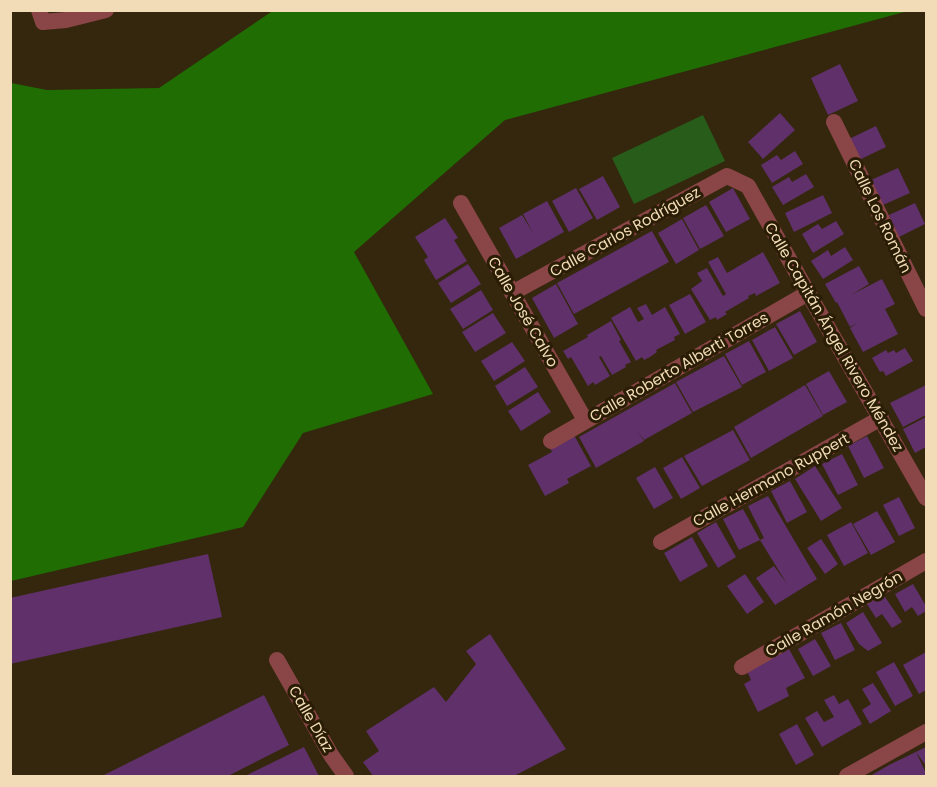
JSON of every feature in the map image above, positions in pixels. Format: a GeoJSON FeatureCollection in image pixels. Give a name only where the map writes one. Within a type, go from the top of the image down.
{"type":"FeatureCollection","features":[{"type":"Feature","properties":{"kind":"street"},"geometry":{"type":"LineString","coordinates":[[39,10],[43,22],[66,20],[106,10]]}},
{"type":"Feature","properties":{"kind":"street","name":"Calle Los Román"},"geometry":{"type":"LineString","coordinates":[[834,122],[927,309]]}},
{"type":"Feature","properties":{"kind":"street","name":"Calle Carlos Rodríguez"},"geometry":{"type":"LineString","coordinates":[[512,293],[727,176],[738,181]]}},
{"type":"Feature","properties":{"kind":"street","name":"Calle Capitán Ángel Rivero Méndez"},"geometry":{"type":"LineString","coordinates":[[738,181],[748,186],[807,293],[927,498]]}},
{"type":"Feature","properties":{"kind":"street","name":"Calle José Calvo"},"geometry":{"type":"LineString","coordinates":[[461,203],[585,420]]}},
{"type":"Feature","properties":{"kind":"street","name":"Calle Roberto Alberti Torres"},"geometry":{"type":"LineString","coordinates":[[550,441],[807,293]]}},
{"type":"Feature","properties":{"kind":"street","name":"Calle Hermano Ruppert"},"geometry":{"type":"LineString","coordinates":[[662,542],[881,418]]}},
{"type":"Feature","properties":{"kind":"street","name":"Calle Ramón Negrón"},"geometry":{"type":"LineString","coordinates":[[742,667],[927,561]]}},
{"type":"Feature","properties":{"kind":"street","name":"Calle Díaz"},"geometry":{"type":"LineString","coordinates":[[277,660],[346,777]]}},
{"type":"Feature","properties":{"kind":"street"},"geometry":{"type":"LineString","coordinates":[[847,777],[927,732]]}},
{"type":"Feature","properties":{"kind":"green space"},"geometry":{"type":"Polygon","coordinates":[[[274,10],[908,11],[505,120],[354,252],[433,394],[303,433],[243,527],[11,581],[11,83],[47,90],[159,88],[274,10]]]}},
{"type":"Feature","properties":{"kind":"green space"},"geometry":{"type":"Polygon","coordinates":[[[703,115],[725,161],[634,204],[612,158],[703,115]]]}},
{"type":"Feature","properties":{"kind":"building"},"geometry":{"type":"Polygon","coordinates":[[[840,64],[858,101],[828,115],[811,78],[840,64]]]}},
{"type":"Feature","properties":{"kind":"building"},"geometry":{"type":"Polygon","coordinates":[[[780,113],[795,130],[763,159],[748,142],[780,113]]]}},
{"type":"Feature","properties":{"kind":"building"},"geometry":{"type":"Polygon","coordinates":[[[876,126],[886,147],[859,160],[849,139],[876,126]]]}},
{"type":"Feature","properties":{"kind":"building"},"geometry":{"type":"Polygon","coordinates":[[[795,151],[803,164],[772,183],[761,165],[777,155],[781,160],[795,151]]]}},
{"type":"Feature","properties":{"kind":"building"},"geometry":{"type":"Polygon","coordinates":[[[898,168],[910,193],[883,205],[871,180],[898,168]]]}},
{"type":"Feature","properties":{"kind":"building"},"geometry":{"type":"Polygon","coordinates":[[[806,174],[814,187],[783,205],[772,187],[789,177],[792,182],[806,174]]]}},
{"type":"Feature","properties":{"kind":"building"},"geometry":{"type":"Polygon","coordinates":[[[603,176],[620,207],[597,220],[579,189],[603,176]]]}},
{"type":"Feature","properties":{"kind":"building"},"geometry":{"type":"Polygon","coordinates":[[[576,188],[593,218],[569,232],[552,201],[576,188]]]}},
{"type":"Feature","properties":{"kind":"building"},"geometry":{"type":"Polygon","coordinates":[[[733,188],[750,219],[726,232],[709,202],[733,188]]]}},
{"type":"Feature","properties":{"kind":"building"},"geometry":{"type":"Polygon","coordinates":[[[823,195],[832,213],[794,232],[785,213],[823,195]]]}},
{"type":"Feature","properties":{"kind":"building"},"geometry":{"type":"Polygon","coordinates":[[[547,201],[564,232],[516,259],[499,228],[522,215],[533,233],[523,214],[547,201]]]}},
{"type":"Feature","properties":{"kind":"building"},"geometry":{"type":"Polygon","coordinates":[[[915,203],[925,224],[899,237],[889,215],[915,203]]]}},
{"type":"Feature","properties":{"kind":"building"},"geometry":{"type":"Polygon","coordinates":[[[706,205],[724,236],[700,249],[683,218],[706,205]]]}},
{"type":"Feature","properties":{"kind":"building"},"geometry":{"type":"Polygon","coordinates":[[[445,218],[458,238],[454,240],[467,261],[436,280],[424,260],[428,257],[415,237],[445,218]]]}},
{"type":"Feature","properties":{"kind":"building"},"geometry":{"type":"Polygon","coordinates":[[[682,219],[699,250],[676,264],[658,233],[682,219]]]}},
{"type":"Feature","properties":{"kind":"building"},"geometry":{"type":"Polygon","coordinates":[[[836,221],[844,234],[813,253],[802,234],[818,224],[822,229],[836,221]]]}},
{"type":"Feature","properties":{"kind":"building"},"geometry":{"type":"Polygon","coordinates":[[[652,231],[669,262],[574,314],[557,283],[652,231]]]}},
{"type":"Feature","properties":{"kind":"building"},"geometry":{"type":"Polygon","coordinates":[[[845,247],[853,260],[823,279],[811,261],[828,250],[831,256],[845,247]]]}},
{"type":"Feature","properties":{"kind":"building"},"geometry":{"type":"Polygon","coordinates":[[[763,252],[780,283],[756,296],[755,293],[748,296],[749,298],[725,312],[727,314],[717,320],[716,317],[710,320],[691,289],[702,281],[697,273],[707,268],[723,296],[726,294],[708,262],[718,257],[727,273],[763,252]]]}},
{"type":"Feature","properties":{"kind":"building"},"geometry":{"type":"Polygon","coordinates":[[[468,264],[481,284],[451,303],[438,283],[468,264]]]}},
{"type":"Feature","properties":{"kind":"building"},"geometry":{"type":"Polygon","coordinates":[[[859,266],[869,284],[851,295],[882,279],[895,304],[885,309],[898,334],[863,352],[850,328],[857,323],[850,327],[825,284],[859,266]]]}},
{"type":"Feature","properties":{"kind":"building"},"geometry":{"type":"Polygon","coordinates":[[[556,284],[578,324],[554,338],[532,298],[556,284]]]}},
{"type":"Feature","properties":{"kind":"building"},"geometry":{"type":"Polygon","coordinates":[[[481,290],[493,310],[463,329],[450,309],[481,290]]]}},
{"type":"Feature","properties":{"kind":"building"},"geometry":{"type":"Polygon","coordinates":[[[690,294],[706,322],[685,334],[669,305],[690,294]]]}},
{"type":"Feature","properties":{"kind":"building"},"geometry":{"type":"Polygon","coordinates":[[[646,304],[652,315],[665,307],[680,334],[674,337],[675,340],[656,350],[657,352],[650,357],[644,360],[642,357],[636,361],[611,318],[630,307],[638,322],[644,319],[637,308],[646,304]]]}},
{"type":"Feature","properties":{"kind":"building"},"geometry":{"type":"Polygon","coordinates":[[[800,311],[817,342],[794,355],[776,324],[800,311]]]}},
{"type":"Feature","properties":{"kind":"building"},"geometry":{"type":"Polygon","coordinates":[[[493,313],[506,333],[475,352],[462,332],[493,313]]]}},
{"type":"Feature","properties":{"kind":"building"},"geometry":{"type":"Polygon","coordinates":[[[611,321],[631,362],[612,375],[601,356],[599,357],[610,376],[595,385],[593,382],[588,386],[571,357],[568,359],[563,351],[611,321]]]}},
{"type":"Feature","properties":{"kind":"building"},"geometry":{"type":"Polygon","coordinates":[[[775,327],[793,358],[769,371],[752,340],[775,327]]]}},
{"type":"Feature","properties":{"kind":"building"},"geometry":{"type":"Polygon","coordinates":[[[749,341],[766,372],[742,385],[725,354],[749,341]]]}},
{"type":"Feature","properties":{"kind":"building"},"geometry":{"type":"Polygon","coordinates":[[[512,342],[525,361],[494,381],[481,361],[512,342]]]}},
{"type":"Feature","properties":{"kind":"building"},"geometry":{"type":"Polygon","coordinates":[[[905,348],[913,361],[886,376],[883,371],[880,372],[872,358],[886,350],[888,353],[894,350],[896,353],[905,348]]]}},
{"type":"Feature","properties":{"kind":"building"},"geometry":{"type":"Polygon","coordinates":[[[724,356],[742,387],[693,412],[676,382],[724,356]]]}},
{"type":"Feature","properties":{"kind":"building"},"geometry":{"type":"Polygon","coordinates":[[[525,367],[538,387],[507,406],[495,386],[525,367]]]}},
{"type":"Feature","properties":{"kind":"building"},"geometry":{"type":"Polygon","coordinates":[[[829,371],[847,402],[823,415],[806,384],[829,371]]]}},
{"type":"Feature","properties":{"kind":"building"},"geometry":{"type":"Polygon","coordinates":[[[675,383],[692,413],[644,440],[638,432],[644,441],[596,468],[579,437],[675,383]]]}},
{"type":"Feature","properties":{"kind":"building"},"geometry":{"type":"Polygon","coordinates":[[[805,385],[823,416],[751,458],[734,427],[805,385]]]}},
{"type":"Feature","properties":{"kind":"building"},"geometry":{"type":"Polygon","coordinates":[[[926,385],[926,415],[903,427],[890,403],[926,385]]]}},
{"type":"Feature","properties":{"kind":"building"},"geometry":{"type":"Polygon","coordinates":[[[538,392],[551,412],[521,431],[508,411],[538,392]]]}},
{"type":"Feature","properties":{"kind":"building"},"geometry":{"type":"Polygon","coordinates":[[[926,417],[926,447],[915,453],[903,429],[926,417]]]}},
{"type":"Feature","properties":{"kind":"building"},"geometry":{"type":"Polygon","coordinates":[[[733,430],[750,460],[702,486],[684,456],[733,430]]]}},
{"type":"Feature","properties":{"kind":"building"},"geometry":{"type":"Polygon","coordinates":[[[574,435],[591,466],[567,479],[569,483],[545,496],[528,465],[552,452],[550,448],[574,435]]]}},
{"type":"Feature","properties":{"kind":"building"},"geometry":{"type":"Polygon","coordinates":[[[867,436],[884,468],[864,478],[848,446],[867,436]]]}},
{"type":"Feature","properties":{"kind":"building"},"geometry":{"type":"Polygon","coordinates":[[[842,454],[858,485],[838,495],[822,464],[842,454]]]}},
{"type":"Feature","properties":{"kind":"building"},"geometry":{"type":"Polygon","coordinates":[[[682,457],[700,488],[681,499],[663,468],[682,457]]]}},
{"type":"Feature","properties":{"kind":"building"},"geometry":{"type":"Polygon","coordinates":[[[815,466],[842,508],[821,521],[795,479],[815,466]]]}},
{"type":"Feature","properties":{"kind":"building"},"geometry":{"type":"Polygon","coordinates":[[[655,467],[673,498],[654,509],[636,478],[655,467]]]}},
{"type":"Feature","properties":{"kind":"building"},"geometry":{"type":"Polygon","coordinates":[[[790,481],[807,512],[787,523],[771,491],[790,481]]]}},
{"type":"Feature","properties":{"kind":"building"},"geometry":{"type":"Polygon","coordinates":[[[768,496],[817,579],[775,605],[756,578],[774,566],[787,584],[760,540],[764,538],[748,506],[768,496]]]}},
{"type":"Feature","properties":{"kind":"building"},"geometry":{"type":"Polygon","coordinates":[[[899,497],[915,528],[899,536],[883,505],[899,497]]]}},
{"type":"Feature","properties":{"kind":"building"},"geometry":{"type":"Polygon","coordinates":[[[743,509],[760,540],[739,550],[723,519],[743,509]]]}},
{"type":"Feature","properties":{"kind":"building"},"geometry":{"type":"Polygon","coordinates":[[[877,511],[895,542],[871,555],[853,524],[877,511]]]}},
{"type":"Feature","properties":{"kind":"building"},"geometry":{"type":"Polygon","coordinates":[[[716,522],[736,557],[718,568],[697,533],[716,522]]]}},
{"type":"Feature","properties":{"kind":"building"},"geometry":{"type":"Polygon","coordinates":[[[851,522],[868,553],[844,566],[827,535],[851,522]]]}},
{"type":"Feature","properties":{"kind":"building"},"geometry":{"type":"Polygon","coordinates":[[[692,537],[708,566],[680,582],[664,553],[692,537]]]}},
{"type":"Feature","properties":{"kind":"building"},"geometry":{"type":"Polygon","coordinates":[[[821,539],[838,564],[825,574],[807,548],[821,539]]]}},
{"type":"Feature","properties":{"kind":"building"},"geometry":{"type":"Polygon","coordinates":[[[208,554],[222,617],[10,664],[10,598],[208,554]]]}},
{"type":"Feature","properties":{"kind":"building"},"geometry":{"type":"Polygon","coordinates":[[[745,574],[764,602],[747,614],[727,586],[745,574]]]}},
{"type":"Feature","properties":{"kind":"building"},"geometry":{"type":"Polygon","coordinates":[[[913,584],[926,606],[926,611],[918,616],[912,607],[905,612],[895,594],[913,584]]]}},
{"type":"Feature","properties":{"kind":"building"},"geometry":{"type":"Polygon","coordinates":[[[883,594],[902,622],[892,628],[882,614],[876,618],[867,604],[883,594]]]}},
{"type":"Feature","properties":{"kind":"building"},"geometry":{"type":"Polygon","coordinates":[[[863,612],[882,643],[868,651],[859,644],[846,623],[863,612]]]}},
{"type":"Feature","properties":{"kind":"building"},"geometry":{"type":"Polygon","coordinates":[[[841,623],[855,650],[835,660],[821,633],[841,623]]]}},
{"type":"Feature","properties":{"kind":"building"},"geometry":{"type":"Polygon","coordinates":[[[490,634],[566,749],[514,776],[373,776],[363,762],[379,751],[366,731],[434,687],[446,702],[476,664],[466,651],[490,634]]]}},
{"type":"Feature","properties":{"kind":"building"},"geometry":{"type":"Polygon","coordinates":[[[815,639],[831,666],[813,676],[798,649],[815,639]]]}},
{"type":"Feature","properties":{"kind":"building"},"geometry":{"type":"Polygon","coordinates":[[[789,649],[805,678],[786,688],[789,696],[758,712],[744,684],[751,680],[747,671],[789,649]]]}},
{"type":"Feature","properties":{"kind":"building"},"geometry":{"type":"Polygon","coordinates":[[[926,652],[926,690],[919,694],[903,665],[926,652]]]}},
{"type":"Feature","properties":{"kind":"building"},"geometry":{"type":"Polygon","coordinates":[[[894,662],[913,696],[895,706],[876,672],[894,662]]]}},
{"type":"Feature","properties":{"kind":"building"},"geometry":{"type":"Polygon","coordinates":[[[873,683],[891,711],[870,724],[862,710],[871,704],[862,689],[873,683]]]}},
{"type":"Feature","properties":{"kind":"building"},"geometry":{"type":"Polygon","coordinates":[[[264,695],[289,745],[228,776],[102,776],[264,695]]]}},
{"type":"Feature","properties":{"kind":"building"},"geometry":{"type":"Polygon","coordinates":[[[834,695],[839,704],[848,699],[862,724],[822,747],[805,718],[817,711],[824,722],[834,717],[824,700],[834,695]]]}},
{"type":"Feature","properties":{"kind":"building"},"geometry":{"type":"Polygon","coordinates":[[[797,724],[814,755],[796,765],[779,734],[797,724]]]}},
{"type":"Feature","properties":{"kind":"building"},"geometry":{"type":"Polygon","coordinates":[[[304,747],[319,776],[245,776],[304,747]]]}},
{"type":"Feature","properties":{"kind":"building"},"geometry":{"type":"Polygon","coordinates":[[[926,747],[926,766],[916,752],[926,776],[870,776],[889,765],[926,747]]]}}]}
